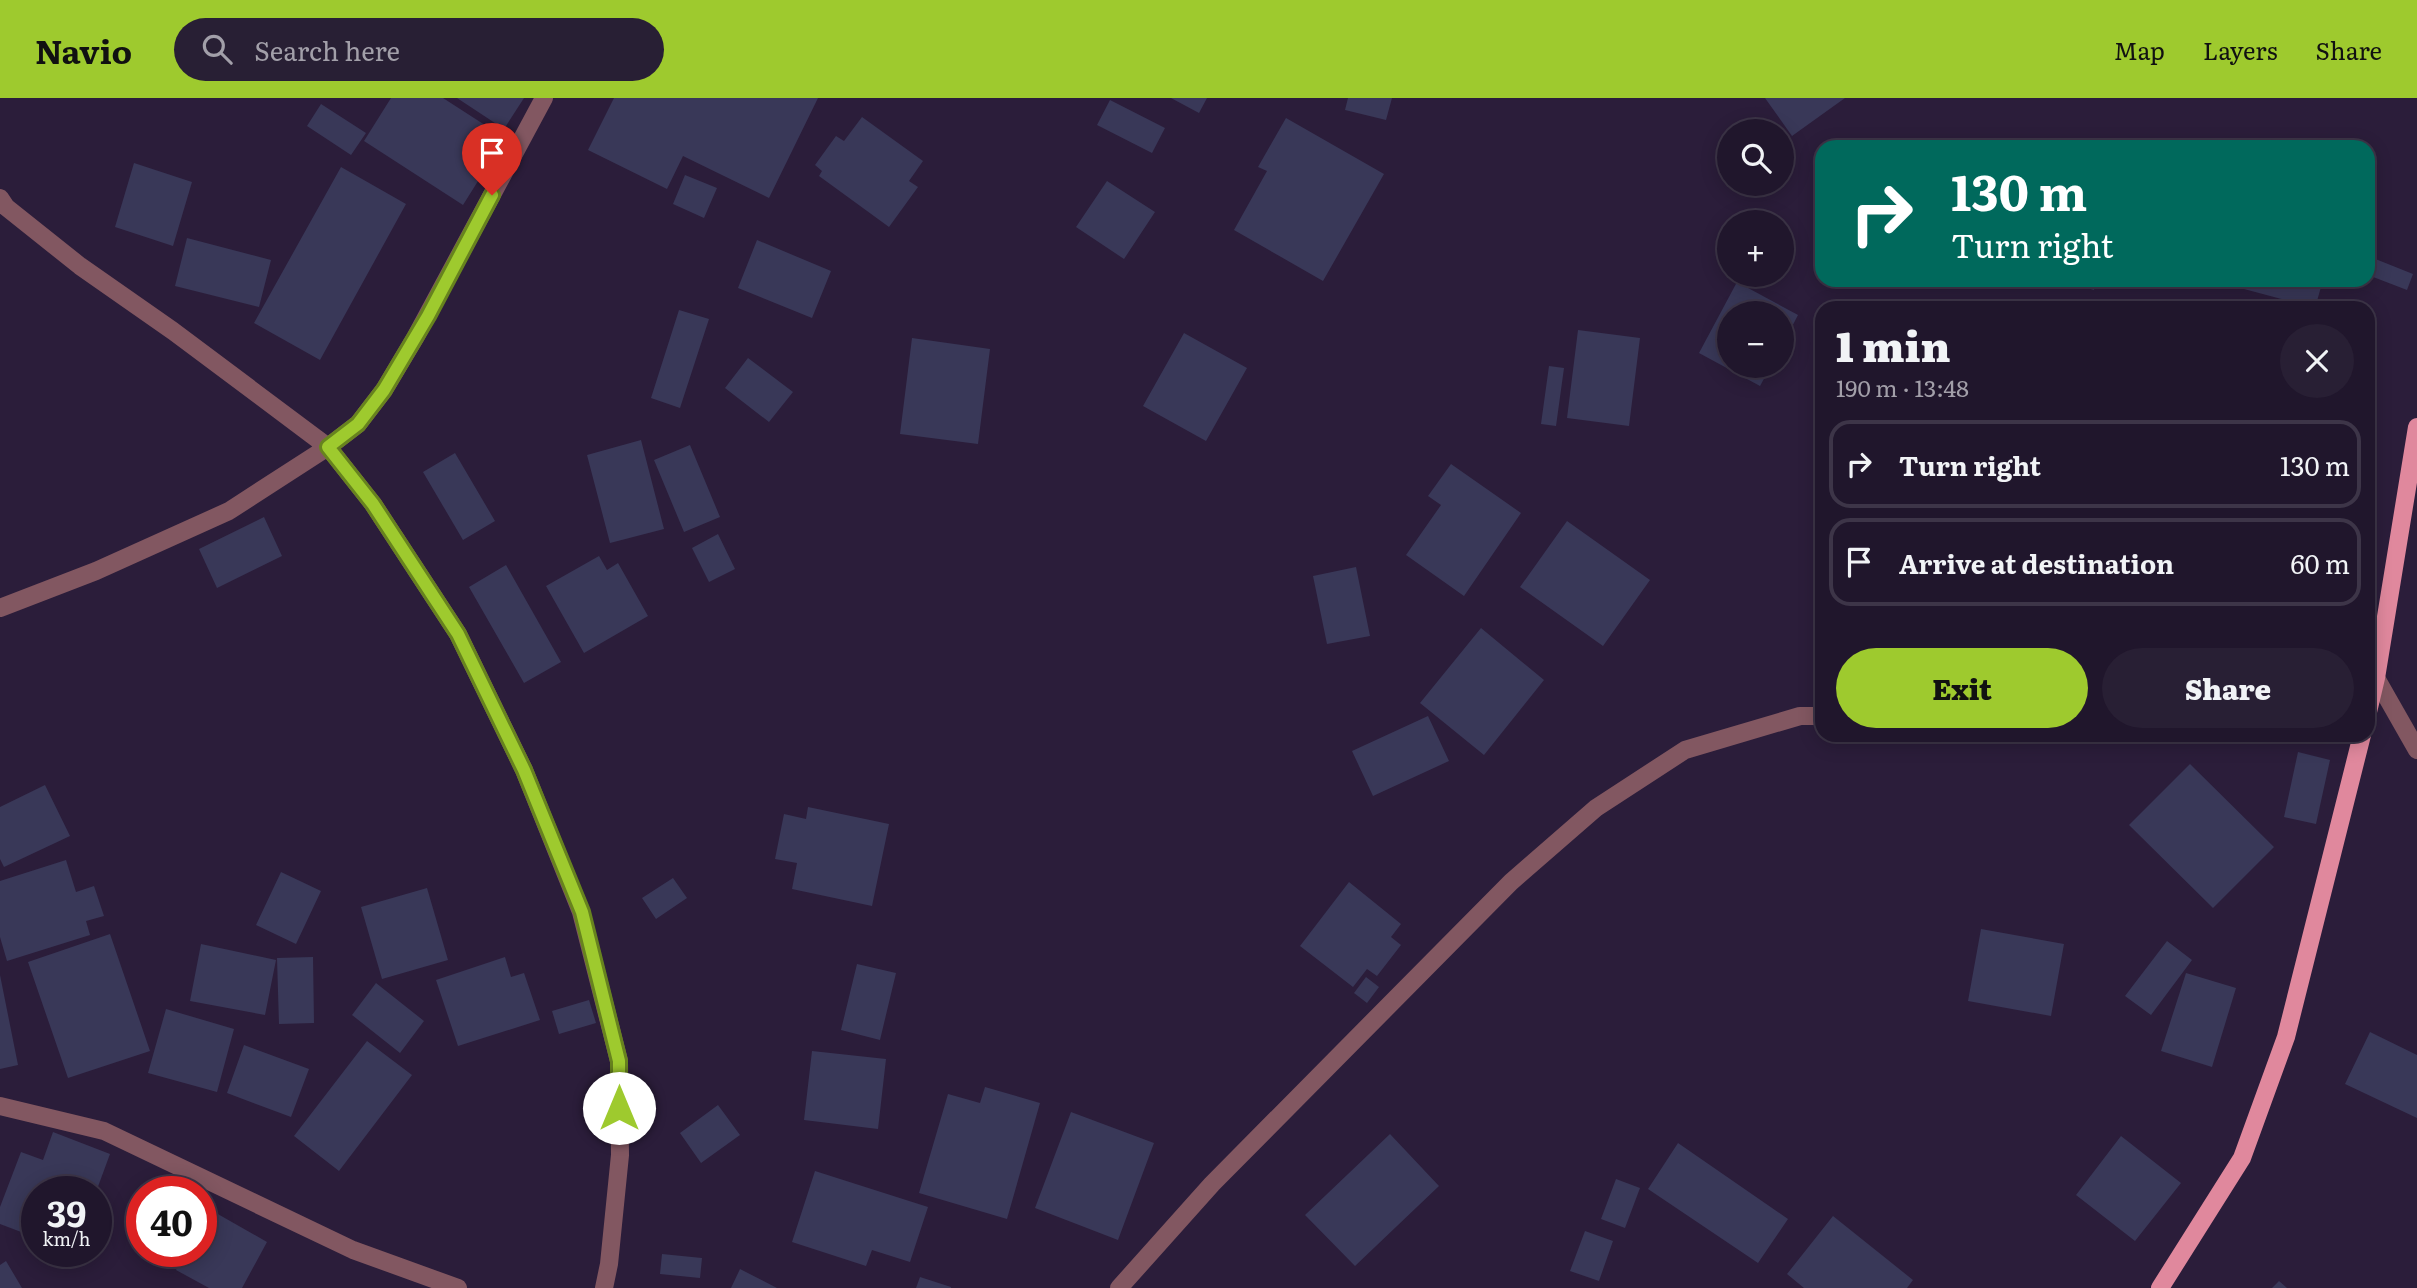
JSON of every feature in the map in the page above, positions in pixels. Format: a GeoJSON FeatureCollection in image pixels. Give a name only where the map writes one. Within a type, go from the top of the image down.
{"type":"FeatureCollection","features":[{"type":"Feature","properties":{"kind":"main road"},"geometry":{"type":"LineString","coordinates":[[2375,661],[2417,427]]}},
{"type":"Feature","properties":{"kind":"main road"},"geometry":{"type":"LineString","coordinates":[[2160,1288],[2242,1158],[2286,1037],[2360,742]]}},
{"type":"Feature","properties":{"kind":"street"},"geometry":{"type":"LineString","coordinates":[[0,608],[96,570],[229,511],[328,447],[358,424],[384,390],[434,304],[544,98]]}},
{"type":"Feature","properties":{"kind":"street"},"geometry":{"type":"LineString","coordinates":[[2,204],[80,267],[173,331],[328,447],[373,504],[458,634],[524,770],[582,912],[619,1061],[620,1155],[604,1288]]}},
{"type":"Feature","properties":{"kind":"street"},"geometry":{"type":"LineString","coordinates":[[2375,683],[2417,750]]}},
{"type":"Feature","properties":{"kind":"street"},"geometry":{"type":"LineString","coordinates":[[1119,1288],[1212,1184],[1511,882],[1596,808],[1685,750],[1800,716],[1815,716]]}},
{"type":"Feature","properties":{"kind":"street"},"geometry":{"type":"LineString","coordinates":[[0,1106],[104,1131],[353,1250],[458,1288]]}},
{"type":"Feature","properties":{"kind":"building"},"geometry":{"type":"Polygon","coordinates":[[[391,98],[443,98],[505,138],[463,205],[364,141],[391,98]]]}},
{"type":"Feature","properties":{"kind":"building"},"geometry":{"type":"Polygon","coordinates":[[[457,98],[524,98],[504,129],[457,98]]]}},
{"type":"Feature","properties":{"kind":"building"},"geometry":{"type":"Polygon","coordinates":[[[614,98],[818,98],[769,198],[683,156],[667,189],[588,150],[614,98]]]}},
{"type":"Feature","properties":{"kind":"building"},"geometry":{"type":"Polygon","coordinates":[[[1171,98],[1207,98],[1199,113],[1171,98]]]}},
{"type":"Feature","properties":{"kind":"building"},"geometry":{"type":"Polygon","coordinates":[[[1348,98],[1392,98],[1386,120],[1345,110],[1348,98]]]}},
{"type":"Feature","properties":{"kind":"building"},"geometry":{"type":"Polygon","coordinates":[[[1765,98],[1845,98],[1794,135],[1794,119],[1780,119],[1765,98]]]}},
{"type":"Feature","properties":{"kind":"building"},"geometry":{"type":"Polygon","coordinates":[[[1110,100],[1165,128],[1152,153],[1097,125],[1110,100]]]}},
{"type":"Feature","properties":{"kind":"building"},"geometry":{"type":"Polygon","coordinates":[[[321,104],[366,133],[351,155],[307,126],[321,104]]]}},
{"type":"Feature","properties":{"kind":"building"},"geometry":{"type":"Polygon","coordinates":[[[862,117],[923,161],[909,181],[918,187],[889,227],[819,176],[822,171],[815,165],[836,136],[844,141],[862,117]]]}},
{"type":"Feature","properties":{"kind":"building"},"geometry":{"type":"Polygon","coordinates":[[[1286,118],[1384,174],[1323,281],[1234,230],[1267,171],[1258,167],[1286,118]]]}},
{"type":"Feature","properties":{"kind":"building"},"geometry":{"type":"Polygon","coordinates":[[[134,163],[192,182],[173,246],[115,227],[134,163]]]}},
{"type":"Feature","properties":{"kind":"building"},"geometry":{"type":"Polygon","coordinates":[[[341,167],[406,204],[320,360],[254,323],[341,167]]]}},
{"type":"Feature","properties":{"kind":"building"},"geometry":{"type":"Polygon","coordinates":[[[685,175],[717,188],[704,218],[673,204],[685,175]]]}},
{"type":"Feature","properties":{"kind":"building"},"geometry":{"type":"Polygon","coordinates":[[[1107,181],[1155,212],[1124,259],[1076,227],[1107,181]]]}},
{"type":"Feature","properties":{"kind":"building"},"geometry":{"type":"Polygon","coordinates":[[[187,238],[271,260],[259,307],[175,286],[187,238]]]}},
{"type":"Feature","properties":{"kind":"building"},"geometry":{"type":"Polygon","coordinates":[[[757,240],[831,271],[812,318],[738,288],[757,240]]]}},
{"type":"Feature","properties":{"kind":"building"},"geometry":{"type":"Polygon","coordinates":[[[2375,259],[2413,274],[2407,290],[2375,278],[2375,259]]]}},
{"type":"Feature","properties":{"kind":"building"},"geometry":{"type":"Polygon","coordinates":[[[1734,287],[1746,287],[1772,301],[1727,301],[1734,287]]]}},
{"type":"Feature","properties":{"kind":"building"},"geometry":{"type":"Polygon","coordinates":[[[2321,287],[2317,301],[2289,301],[2244,289],[2321,287]]]}},
{"type":"Feature","properties":{"kind":"building"},"geometry":{"type":"Polygon","coordinates":[[[679,310],[709,319],[680,408],[651,398],[679,310]]]}},
{"type":"Feature","properties":{"kind":"building"},"geometry":{"type":"Polygon","coordinates":[[[1717,319],[1717,363],[1699,353],[1717,319]]]}},
{"type":"Feature","properties":{"kind":"building"},"geometry":{"type":"Polygon","coordinates":[[[1578,330],[1640,338],[1629,426],[1567,418],[1578,330]]]}},
{"type":"Feature","properties":{"kind":"building"},"geometry":{"type":"Polygon","coordinates":[[[1184,333],[1247,368],[1206,441],[1143,406],[1184,333]]]}},
{"type":"Feature","properties":{"kind":"building"},"geometry":{"type":"Polygon","coordinates":[[[912,338],[990,349],[978,444],[900,434],[912,338]]]}},
{"type":"Feature","properties":{"kind":"building"},"geometry":{"type":"Polygon","coordinates":[[[748,358],[793,392],[769,422],[725,388],[748,358]]]}},
{"type":"Feature","properties":{"kind":"building"},"geometry":{"type":"Polygon","coordinates":[[[1549,366],[1564,368],[1556,426],[1541,424],[1549,366]]]}},
{"type":"Feature","properties":{"kind":"building"},"geometry":{"type":"Polygon","coordinates":[[[1745,378],[1764,378],[1760,386],[1745,378]]]}},
{"type":"Feature","properties":{"kind":"building"},"geometry":{"type":"Polygon","coordinates":[[[641,440],[664,529],[610,543],[587,455],[641,440]]]}},
{"type":"Feature","properties":{"kind":"building"},"geometry":{"type":"Polygon","coordinates":[[[690,445],[720,517],[684,532],[654,460],[690,445]]]}},
{"type":"Feature","properties":{"kind":"building"},"geometry":{"type":"Polygon","coordinates":[[[455,453],[495,521],[463,540],[423,472],[455,453]]]}},
{"type":"Feature","properties":{"kind":"building"},"geometry":{"type":"Polygon","coordinates":[[[1451,464],[1521,513],[1464,596],[1406,555],[1441,505],[1428,496],[1451,464]]]}},
{"type":"Feature","properties":{"kind":"building"},"geometry":{"type":"Polygon","coordinates":[[[264,517],[282,556],[217,588],[199,549],[264,517]]]}},
{"type":"Feature","properties":{"kind":"building"},"geometry":{"type":"Polygon","coordinates":[[[1567,521],[1650,580],[1603,646],[1520,587],[1567,521]]]}},
{"type":"Feature","properties":{"kind":"building"},"geometry":{"type":"Polygon","coordinates":[[[718,534],[735,569],[709,582],[692,548],[718,534]]]}},
{"type":"Feature","properties":{"kind":"building"},"geometry":{"type":"Polygon","coordinates":[[[599,556],[607,570],[618,563],[648,616],[584,653],[546,586],[599,556]]]}},
{"type":"Feature","properties":{"kind":"building"},"geometry":{"type":"Polygon","coordinates":[[[506,565],[561,662],[524,683],[469,587],[506,565]]]}},
{"type":"Feature","properties":{"kind":"building"},"geometry":{"type":"Polygon","coordinates":[[[1356,567],[1370,636],[1327,644],[1313,576],[1356,567]]]}},
{"type":"Feature","properties":{"kind":"building"},"geometry":{"type":"Polygon","coordinates":[[[1481,628],[1544,680],[1484,755],[1420,703],[1481,628]]]}},
{"type":"Feature","properties":{"kind":"building"},"geometry":{"type":"Polygon","coordinates":[[[1428,716],[1449,761],[1373,796],[1352,751],[1428,716]]]}},
{"type":"Feature","properties":{"kind":"building"},"geometry":{"type":"Polygon","coordinates":[[[2298,752],[2330,760],[2316,824],[2284,817],[2298,752]]]}},
{"type":"Feature","properties":{"kind":"building"},"geometry":{"type":"Polygon","coordinates":[[[2190,764],[2274,847],[2213,908],[2129,825],[2190,764]]]}},
{"type":"Feature","properties":{"kind":"building"},"geometry":{"type":"Polygon","coordinates":[[[45,785],[70,836],[4,867],[0,859],[0,807],[45,785]]]}},
{"type":"Feature","properties":{"kind":"building"},"geometry":{"type":"Polygon","coordinates":[[[808,807],[889,824],[872,906],[792,889],[797,863],[775,859],[784,814],[806,819],[808,807]]]}},
{"type":"Feature","properties":{"kind":"building"},"geometry":{"type":"Polygon","coordinates":[[[66,860],[76,892],[94,886],[104,916],[86,921],[90,935],[7,961],[0,937],[0,881],[66,860]]]}},
{"type":"Feature","properties":{"kind":"building"},"geometry":{"type":"Polygon","coordinates":[[[281,872],[321,891],[296,944],[256,925],[281,872]]]}},
{"type":"Feature","properties":{"kind":"building"},"geometry":{"type":"Polygon","coordinates":[[[673,878],[687,898],[656,919],[642,898],[673,878]]]}},
{"type":"Feature","properties":{"kind":"building"},"geometry":{"type":"Polygon","coordinates":[[[1349,882],[1401,924],[1391,937],[1401,945],[1377,976],[1367,969],[1353,987],[1300,946],[1349,882]]]}},
{"type":"Feature","properties":{"kind":"building"},"geometry":{"type":"Polygon","coordinates":[[[427,888],[448,960],[382,979],[361,907],[427,888]]]}},
{"type":"Feature","properties":{"kind":"building"},"geometry":{"type":"Polygon","coordinates":[[[1981,929],[2064,944],[2051,1016],[1968,1001],[1981,929]]]}},
{"type":"Feature","properties":{"kind":"building"},"geometry":{"type":"Polygon","coordinates":[[[110,934],[150,1051],[68,1078],[28,962],[110,934]]]}},
{"type":"Feature","properties":{"kind":"building"},"geometry":{"type":"Polygon","coordinates":[[[2167,941],[2192,960],[2151,1015],[2125,996],[2167,941]]]}},
{"type":"Feature","properties":{"kind":"building"},"geometry":{"type":"Polygon","coordinates":[[[201,944],[276,960],[265,1015],[190,1001],[201,944]]]}},
{"type":"Feature","properties":{"kind":"building"},"geometry":{"type":"Polygon","coordinates":[[[313,957],[314,1023],[279,1024],[277,958],[313,957]]]}},
{"type":"Feature","properties":{"kind":"building"},"geometry":{"type":"Polygon","coordinates":[[[505,957],[511,977],[524,973],[540,1020],[458,1046],[436,980],[505,957]]]}},
{"type":"Feature","properties":{"kind":"building"},"geometry":{"type":"Polygon","coordinates":[[[857,964],[896,973],[880,1040],[841,1030],[857,964]]]}},
{"type":"Feature","properties":{"kind":"building"},"geometry":{"type":"Polygon","coordinates":[[[2186,973],[2236,988],[2212,1067],[2161,1051],[2186,973]]]}},
{"type":"Feature","properties":{"kind":"building"},"geometry":{"type":"Polygon","coordinates":[[[0,975],[18,1065],[0,1069],[0,975]]]}},
{"type":"Feature","properties":{"kind":"building"},"geometry":{"type":"Polygon","coordinates":[[[1366,977],[1379,987],[1367,1003],[1354,993],[1366,977]]]}},
{"type":"Feature","properties":{"kind":"building"},"geometry":{"type":"Polygon","coordinates":[[[376,983],[424,1021],[400,1053],[352,1015],[376,983]]]}},
{"type":"Feature","properties":{"kind":"building"},"geometry":{"type":"Polygon","coordinates":[[[589,1000],[596,1023],[559,1034],[552,1011],[589,1000]]]}},
{"type":"Feature","properties":{"kind":"building"},"geometry":{"type":"Polygon","coordinates":[[[166,1009],[234,1029],[217,1092],[148,1073],[166,1009]]]}},
{"type":"Feature","properties":{"kind":"building"},"geometry":{"type":"Polygon","coordinates":[[[2370,1032],[2417,1055],[2417,1118],[2345,1084],[2370,1032]]]}},
{"type":"Feature","properties":{"kind":"building"},"geometry":{"type":"Polygon","coordinates":[[[367,1041],[412,1075],[339,1171],[294,1136],[367,1041]]]}},
{"type":"Feature","properties":{"kind":"building"},"geometry":{"type":"Polygon","coordinates":[[[244,1045],[309,1069],[291,1117],[227,1093],[244,1045]]]}},
{"type":"Feature","properties":{"kind":"building"},"geometry":{"type":"Polygon","coordinates":[[[812,1051],[886,1059],[878,1129],[804,1120],[812,1051]]]}},
{"type":"Feature","properties":{"kind":"building"},"geometry":{"type":"Polygon","coordinates":[[[985,1087],[1040,1103],[1007,1219],[919,1193],[948,1094],[980,1103],[985,1087]]]}},
{"type":"Feature","properties":{"kind":"building"},"geometry":{"type":"Polygon","coordinates":[[[718,1105],[740,1135],[701,1163],[680,1133],[718,1105]]]}},
{"type":"Feature","properties":{"kind":"building"},"geometry":{"type":"Polygon","coordinates":[[[1071,1112],[1154,1143],[1118,1240],[1035,1208],[1071,1112]]]}},
{"type":"Feature","properties":{"kind":"building"},"geometry":{"type":"Polygon","coordinates":[[[53,1132],[110,1154],[102,1176],[21,1176],[21,1232],[0,1224],[0,1207],[21,1152],[43,1160],[53,1132]]]}},
{"type":"Feature","properties":{"kind":"building"},"geometry":{"type":"Polygon","coordinates":[[[1390,1134],[1439,1186],[1355,1266],[1305,1215],[1390,1134]]]}},
{"type":"Feature","properties":{"kind":"building"},"geometry":{"type":"Polygon","coordinates":[[[2121,1136],[2181,1183],[2135,1241],[2076,1195],[2121,1136]]]}},
{"type":"Feature","properties":{"kind":"building"},"geometry":{"type":"Polygon","coordinates":[[[1678,1143],[1788,1219],[1758,1263],[1648,1189],[1678,1143]]]}},
{"type":"Feature","properties":{"kind":"building"},"geometry":{"type":"Polygon","coordinates":[[[815,1171],[928,1207],[910,1262],[872,1250],[866,1266],[792,1242],[815,1171]]]}},
{"type":"Feature","properties":{"kind":"building"},"geometry":{"type":"Polygon","coordinates":[[[1616,1179],[1640,1188],[1625,1228],[1601,1219],[1616,1179]]]}},
{"type":"Feature","properties":{"kind":"building"},"geometry":{"type":"Polygon","coordinates":[[[217,1214],[267,1242],[242,1288],[209,1288],[176,1270],[178,1267],[217,1267],[217,1214]]]}},
{"type":"Feature","properties":{"kind":"building"},"geometry":{"type":"Polygon","coordinates":[[[1833,1216],[1913,1280],[1907,1288],[1804,1288],[1787,1274],[1833,1216]]]}},
{"type":"Feature","properties":{"kind":"building"},"geometry":{"type":"Polygon","coordinates":[[[1585,1231],[1613,1241],[1599,1281],[1570,1271],[1585,1231]]]}},
{"type":"Feature","properties":{"kind":"building"},"geometry":{"type":"Polygon","coordinates":[[[662,1254],[702,1258],[700,1278],[660,1274],[662,1254]]]}},
{"type":"Feature","properties":{"kind":"building"},"geometry":{"type":"Polygon","coordinates":[[[6,1261],[22,1288],[0,1288],[0,1265],[6,1261]]]}},
{"type":"Feature","properties":{"kind":"building"},"geometry":{"type":"Polygon","coordinates":[[[740,1269],[777,1288],[731,1288],[740,1269]]]}},
{"type":"Feature","properties":{"kind":"building"},"geometry":{"type":"Polygon","coordinates":[[[920,1277],[951,1287],[951,1288],[916,1288],[920,1277]]]}},
{"type":"Feature","properties":{"kind":"building"},"geometry":{"type":"Polygon","coordinates":[[[2279,1281],[2287,1288],[2272,1288],[2279,1281]]]}},
{"type":"Feature","properties":{"kind":"route"},"geometry":{"type":"LineString","coordinates":[[492,195],[428,316],[384,390],[358,424],[328,447],[373,504],[458,634],[524,770],[582,912],[619,1061],[619,1108]]}}]}
